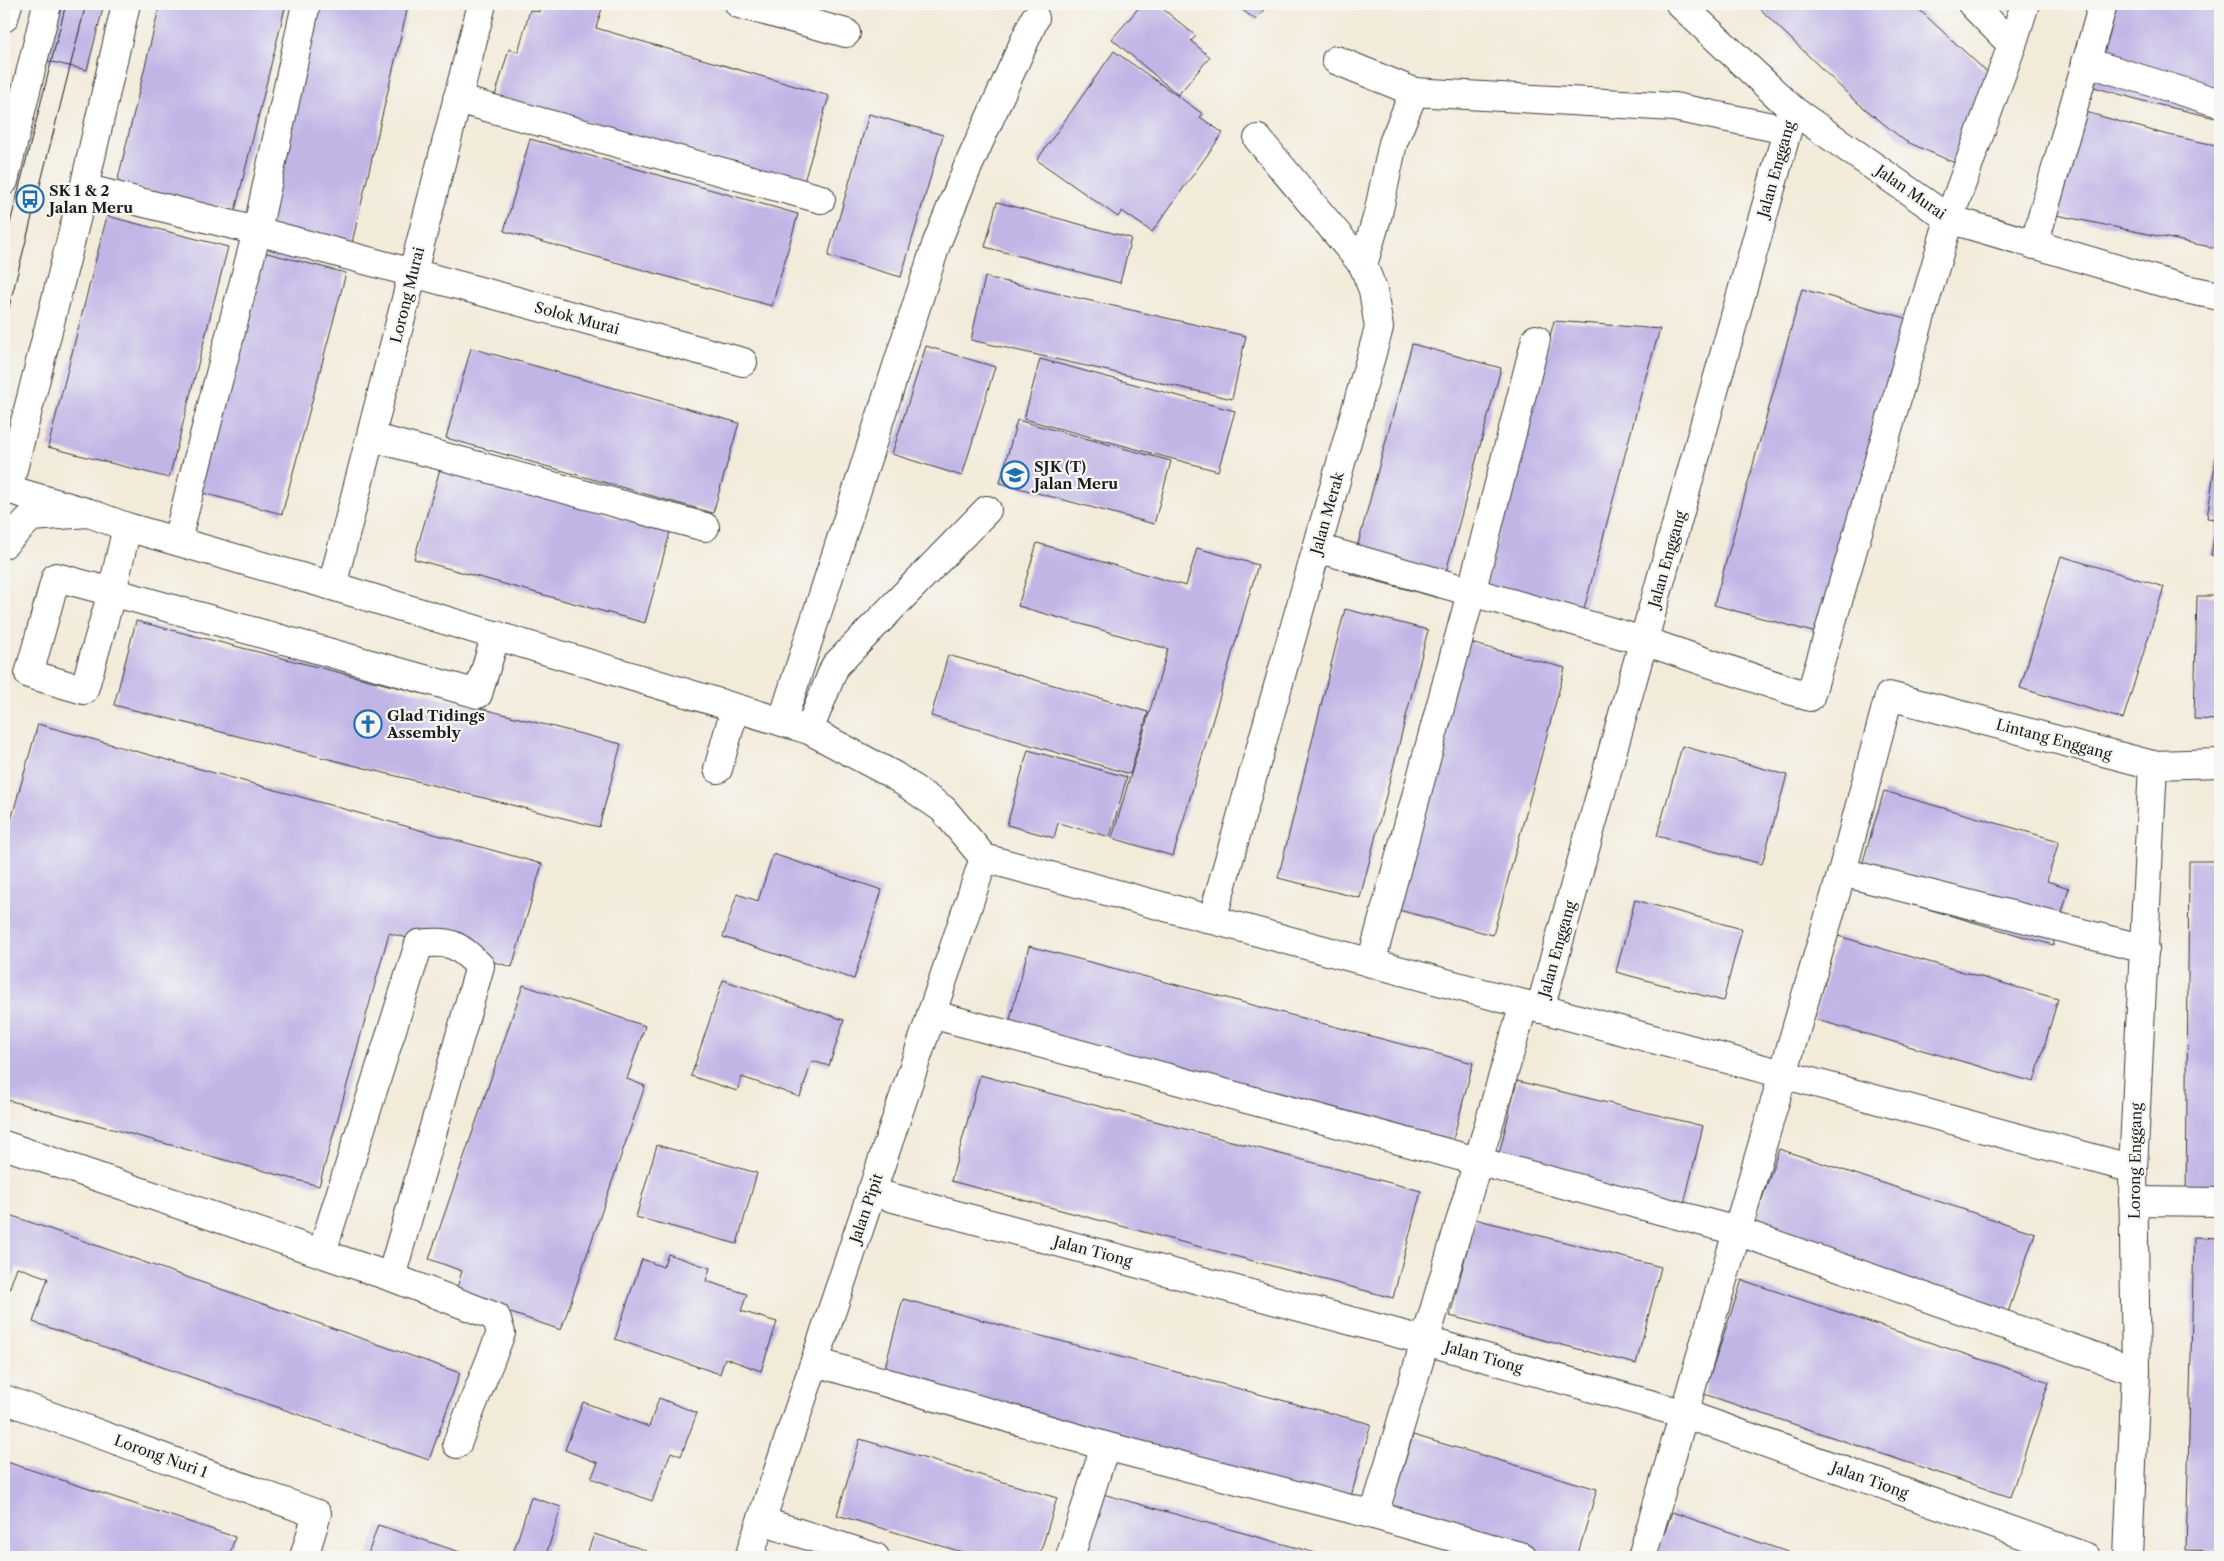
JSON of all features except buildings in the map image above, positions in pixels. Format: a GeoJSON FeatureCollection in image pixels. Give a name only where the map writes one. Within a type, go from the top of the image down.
{"type":"FeatureCollection","features":[{"type":"Feature","properties":{"kind":"main road"},"geometry":{"type":"LineString","coordinates":[[4,18],[8,4]]}},
{"type":"Feature","properties":{"kind":"main road"},"geometry":{"type":"LineString","coordinates":[[4,181],[47,4]]}},
{"type":"Feature","properties":{"kind":"main road"},"geometry":{"type":"LineString","coordinates":[[126,4],[84,188],[6,488],[89,513],[127,527],[178,540],[809,730],[895,776],[942,809],[984,858],[2133,1169]]}},
{"type":"Feature","properties":{"kind":"main road"},"geometry":{"type":"LineString","coordinates":[[178,540],[257,231],[306,4]]}},
{"type":"Feature","properties":{"kind":"main road","name":"Lorong Murai"},"geometry":{"type":"LineString","coordinates":[[332,586],[482,4]]}},
{"type":"Feature","properties":{"kind":"main road"},"geometry":{"type":"LineString","coordinates":[[739,4],[846,33]]}},
{"type":"Feature","properties":{"kind":"main road","name":"Jalan Murai"},"geometry":{"type":"LineString","coordinates":[[1680,4],[1790,120],[1949,219],[2185,289],[2220,296]]}},
{"type":"Feature","properties":{"kind":"main road"},"geometry":{"type":"LineString","coordinates":[[1972,4],[2012,45]]}},
{"type":"Feature","properties":{"kind":"main road"},"geometry":{"type":"LineString","coordinates":[[1317,548],[1644,641],[1810,697],[1949,219],[2025,4]]}},
{"type":"Feature","properties":{"kind":"main road"},"geometry":{"type":"LineString","coordinates":[[2034,245],[2103,4]]}},
{"type":"Feature","properties":{"kind":"main road"},"geometry":{"type":"LineString","coordinates":[[782,722],[937,242],[966,171],[1035,18]]}},
{"type":"Feature","properties":{"kind":"main road"},"geometry":{"type":"LineString","coordinates":[[1336,60],[1414,92],[1674,107],[1790,120]]}},
{"type":"Feature","properties":{"kind":"main road"},"geometry":{"type":"LineString","coordinates":[[2086,62],[2220,103]]}},
{"type":"Feature","properties":{"kind":"main road"},"geometry":{"type":"LineString","coordinates":[[1363,265],[1378,214],[1392,143],[1414,92]]}},
{"type":"Feature","properties":{"kind":"main road"},"geometry":{"type":"LineString","coordinates":[[457,99],[821,199]]}},
{"type":"Feature","properties":{"kind":"main road","name":"Jalan Enggang"},"geometry":{"type":"LineString","coordinates":[[1374,1515],[1478,1162],[1532,1006],[1644,641],[1790,120]]}},
{"type":"Feature","properties":{"kind":"main road","name":"Jalan Merak"},"geometry":{"type":"LineString","coordinates":[[1212,920],[1380,328],[1373,290],[1363,265],[1258,139]]}},
{"type":"Feature","properties":{"kind":"main road","name":"Solok Murai"},"geometry":{"type":"LineString","coordinates":[[84,188],[257,231],[743,362]]}},
{"type":"Feature","properties":{"kind":"main road"},"geometry":{"type":"LineString","coordinates":[[1371,963],[1472,593],[1536,339]]}},
{"type":"Feature","properties":{"kind":"main road"},"geometry":{"type":"LineString","coordinates":[[371,437],[705,527]]}},
{"type":"Feature","properties":{"kind":"main road"},"geometry":{"type":"LineString","coordinates":[[809,730],[835,666],[987,510]]}},
{"type":"Feature","properties":{"kind":"main road"},"geometry":{"type":"LineString","coordinates":[[4,544],[31,517],[89,513]]}},
{"type":"Feature","properties":{"kind":"main road"},"geometry":{"type":"LineString","coordinates":[[127,527],[112,592],[478,694],[496,635]]}},
{"type":"Feature","properties":{"kind":"main road","name":"Lintang Enggang"},"geometry":{"type":"LineString","coordinates":[[1842,872],[1889,696],[2153,765],[2220,763]]}},
{"type":"Feature","properties":{"kind":"main road"},"geometry":{"type":"LineString","coordinates":[[718,769],[735,708]]}},
{"type":"Feature","properties":{"kind":"main road","name":"Lorong Enggang"},"geometry":{"type":"LineString","coordinates":[[2128,1557],[2136,1371],[2133,1169],[2153,765]]}},
{"type":"Feature","properties":{"kind":"main road","name":"Jalan Pipit"},"geometry":{"type":"LineString","coordinates":[[749,1557],[984,858]]}},
{"type":"Feature","properties":{"kind":"main road"},"geometry":{"type":"LineString","coordinates":[[1642,1557],[1842,872],[2144,949]]}},
{"type":"Feature","properties":{"kind":"main road"},"geometry":{"type":"LineString","coordinates":[[322,1252],[419,944],[441,942],[462,948],[480,966],[391,1276]]}},
{"type":"Feature","properties":{"kind":"main road"},"geometry":{"type":"LineString","coordinates":[[931,1014],[1738,1231],[2136,1371]]}},
{"type":"Feature","properties":{"kind":"main road"},"geometry":{"type":"LineString","coordinates":[[4,1145],[391,1276],[496,1317],[501,1333],[456,1444]]}},
{"type":"Feature","properties":{"kind":"main road","name":"Jalan Tiong"},"geometry":{"type":"LineString","coordinates":[[871,1192],[1426,1341],[1685,1414],[2086,1557]]}},
{"type":"Feature","properties":{"kind":"main road"},"geometry":{"type":"LineString","coordinates":[[2133,1200],[2220,1202]]}},
{"type":"Feature","properties":{"kind":"main road"},"geometry":{"type":"LineString","coordinates":[[814,1362],[1105,1446],[1374,1515],[1523,1557]]}},
{"type":"Feature","properties":{"kind":"main road","name":"Lorong Nuri 1"},"geometry":{"type":"LineString","coordinates":[[4,1399],[317,1514],[304,1557]]}},
{"type":"Feature","properties":{"kind":"main road"},"geometry":{"type":"LineString","coordinates":[[1070,1557],[1105,1446]]}},
{"type":"Feature","properties":{"kind":"main road"},"geometry":{"type":"LineString","coordinates":[[761,1521],[874,1557]]}},
{"type":"Feature","properties":{"kind":"tram line"},"geometry":{"type":"LineString","coordinates":[[4,247],[66,4]]}},
{"type":"Feature","properties":{"kind":"tram line"},"geometry":{"type":"LineString","coordinates":[[4,327],[86,4]]}},
{"type":"Feature","properties":{"kind":"place","name":"SK 1 & 2 Jalan Meru"},"geometry":{"type":"Point","coordinates":[30,199]}},
{"type":"Feature","properties":{"kind":"place","name":"SJK (T) Jalan Meru"},"geometry":{"type":"Point","coordinates":[1015,475]}},
{"type":"Feature","properties":{"kind":"place","name":"Glad Tidings Assembly"},"geometry":{"type":"Point","coordinates":[368,724]}}]}
